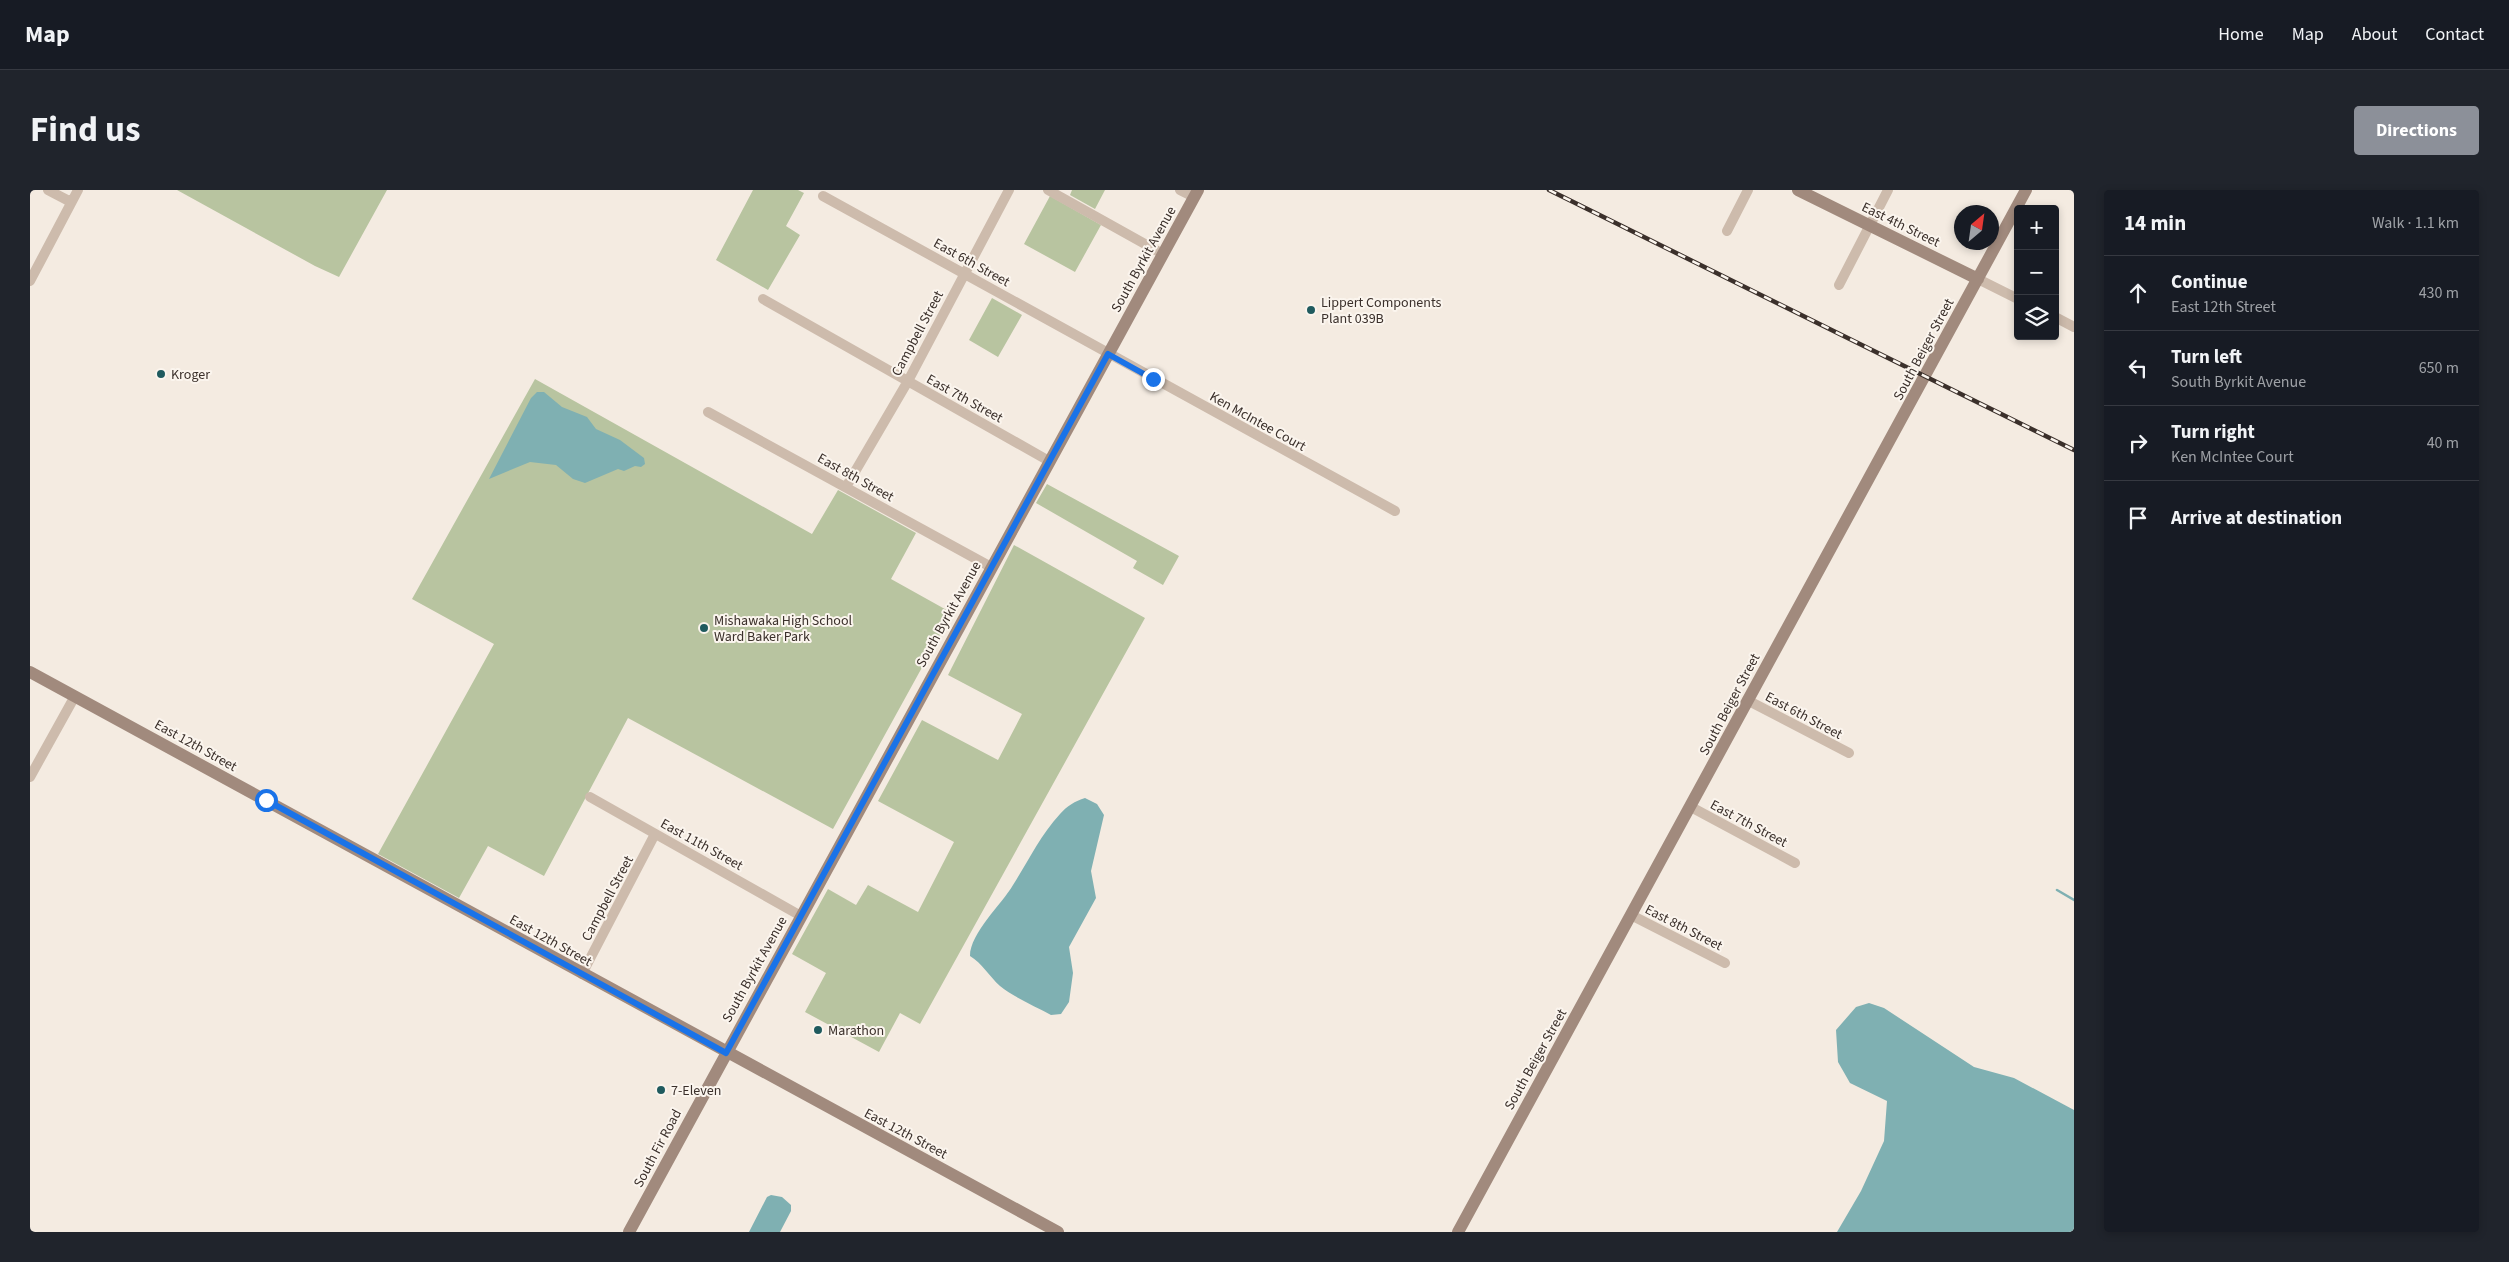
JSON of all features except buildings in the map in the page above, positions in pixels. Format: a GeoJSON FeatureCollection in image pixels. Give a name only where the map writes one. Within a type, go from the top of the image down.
{"type":"FeatureCollection","features":[{"type":"Feature","properties":{"kind":"street"},"geometry":{"type":"LineString","coordinates":[[48,190],[71,202]]}},
{"type":"Feature","properties":{"kind":"street"},"geometry":{"type":"LineString","coordinates":[[30,281],[78,190]]}},
{"type":"Feature","properties":{"kind":"street","name":"Campbell Street"},"geometry":{"type":"LineString","coordinates":[[846,487],[908,381],[1009,190]]}},
{"type":"Feature","properties":{"kind":"street"},"geometry":{"type":"LineString","coordinates":[[1048,190],[1163,254]]}},
{"type":"Feature","properties":{"kind":"street"},"geometry":{"type":"LineString","coordinates":[[1180,190],[1196,194]]}},
{"type":"Feature","properties":{"kind":"street"},"geometry":{"type":"LineString","coordinates":[[1727,230],[1748,190]]}},
{"type":"Feature","properties":{"kind":"street","name":"East 4th Street"},"geometry":{"type":"LineString","coordinates":[[1798,190],[2014,297]]}},
{"type":"Feature","properties":{"kind":"street"},"geometry":{"type":"LineString","coordinates":[[1839,285],[1888,190]]}},
{"type":"Feature","properties":{"kind":"street","name":"South Beiger Street"},"geometry":{"type":"LineString","coordinates":[[1458,1232],[2026,190]]}},
{"type":"Feature","properties":{"kind":"street","name":"South Byrkit Avenue"},"geometry":{"type":"LineString","coordinates":[[726,1053],[1196,194]]}},
{"type":"Feature","properties":{"kind":"street","name":"East 6th Street"},"geometry":{"type":"LineString","coordinates":[[823,196],[1108,354]]}},
{"type":"Feature","properties":{"kind":"street","name":"East 7th Street"},"geometry":{"type":"LineString","coordinates":[[763,299],[1049,461]]}},
{"type":"Feature","properties":{"kind":"street"},"geometry":{"type":"LineString","coordinates":[[2059,319],[2074,327]]}},
{"type":"Feature","properties":{"kind":"street","name":"Ken McIntee Court"},"geometry":{"type":"LineString","coordinates":[[1108,354],[1395,511]]}},
{"type":"Feature","properties":{"kind":"street","name":"East 8th Street"},"geometry":{"type":"LineString","coordinates":[[708,412],[991,567]]}},
{"type":"Feature","properties":{"kind":"street","name":"East 12th Street"},"geometry":{"type":"LineString","coordinates":[[30,672],[726,1053],[1058,1232]]}},
{"type":"Feature","properties":{"kind":"street"},"geometry":{"type":"LineString","coordinates":[[30,777],[75,696]]}},
{"type":"Feature","properties":{"kind":"street","name":"East 6th Street"},"geometry":{"type":"LineString","coordinates":[[1747,700],[1849,754]]}},
{"type":"Feature","properties":{"kind":"street","name":"East 11th Street"},"geometry":{"type":"LineString","coordinates":[[590,797],[801,916]]}},
{"type":"Feature","properties":{"kind":"street","name":"East 7th Street"},"geometry":{"type":"LineString","coordinates":[[1691,807],[1795,863]]}},
{"type":"Feature","properties":{"kind":"street","name":"Campbell Street"},"geometry":{"type":"LineString","coordinates":[[582,974],[655,834]]}},
{"type":"Feature","properties":{"kind":"street","name":"East 8th Street"},"geometry":{"type":"LineString","coordinates":[[1631,915],[1725,963]]}},
{"type":"Feature","properties":{"kind":"street","name":"South Fir Road"},"geometry":{"type":"LineString","coordinates":[[629,1232],[726,1053]]}},
{"type":"Feature","properties":{"kind":"green space"},"geometry":{"type":"Polygon","coordinates":[[[177,190],[387,190],[339,277],[315,266],[177,190]]]}},
{"type":"Feature","properties":{"kind":"green space"},"geometry":{"type":"Polygon","coordinates":[[[753,190],[798,190],[804,193],[786,226],[800,235],[768,290],[716,260],[753,190]]]}},
{"type":"Feature","properties":{"kind":"green space"},"geometry":{"type":"Polygon","coordinates":[[[1072,190],[1105,190],[1095,209],[1070,195],[1072,190]]]}},
{"type":"Feature","properties":{"kind":"green space"},"geometry":{"type":"Polygon","coordinates":[[[1050,196],[1101,225],[1075,272],[1024,244],[1050,196]]]}},
{"type":"Feature","properties":{"kind":"green space"},"geometry":{"type":"Polygon","coordinates":[[[992,298],[1022,315],[998,357],[969,340],[992,298]]]}},
{"type":"Feature","properties":{"kind":"green space","name":"Mishawaka High School Ward Baker Park"},"geometry":{"type":"Polygon","coordinates":[[[535,379],[812,534],[838,490],[916,533],[891,579],[952,613],[833,829],[628,718],[544,876],[488,846],[459,898],[378,854],[494,644],[412,599],[535,379]]]}},
{"type":"Feature","properties":{"kind":"green space"},"geometry":{"type":"Polygon","coordinates":[[[1047,484],[1179,556],[1163,585],[1133,568],[1137,561],[1036,503],[1047,484]]]}},
{"type":"Feature","properties":{"kind":"green space"},"geometry":{"type":"Polygon","coordinates":[[[1014,545],[1145,618],[920,1024],[900,1013],[879,1052],[805,1012],[826,973],[792,954],[828,889],[856,905],[868,885],[918,912],[954,842],[878,801],[922,720],[998,760],[1022,714],[948,675],[1014,545]]]}},
{"type":"Feature","properties":{"kind":"water"},"geometry":{"type":"Polygon","coordinates":[[[537,392],[544,392],[562,407],[587,417],[596,429],[620,440],[644,458],[645,464],[641,467],[635,466],[624,471],[618,469],[585,483],[573,479],[556,465],[530,462],[489,479],[531,398],[537,392]]]}},
{"type":"Feature","properties":{"kind":"water"},"geometry":{"type":"Polygon","coordinates":[[[1085,798],[1097,804],[1104,815],[1091,871],[1096,898],[1069,947],[1073,973],[1069,1002],[1061,1014],[1051,1015],[1000,986],[970,956],[971,947],[981,928],[1008,893],[1046,831],[1065,809],[1085,798]]]}},
{"type":"Feature","properties":{"kind":"water"},"geometry":{"type":"Polygon","coordinates":[[[1869,1003],[1884,1008],[1974,1067],[2014,1078],[2074,1110],[2074,1232],[1837,1232],[1861,1191],[1884,1141],[1887,1101],[1850,1083],[1838,1062],[1836,1030],[1856,1007],[1869,1003]]]}},
{"type":"Feature","properties":{"kind":"water"},"geometry":{"type":"Polygon","coordinates":[[[771,1195],[782,1197],[791,1205],[791,1211],[780,1232],[749,1232],[767,1197],[771,1195]]]}},
{"type":"Feature","properties":{"kind":"waterway"},"geometry":{"type":"LineString","coordinates":[[2057,890],[2074,900]]}},
{"type":"Feature","properties":{"kind":"railway"},"geometry":{"type":"LineString","coordinates":[[1549,190],[2074,450]]}},
{"type":"Feature","properties":{"kind":"place","name":"Lippert Components Plant 039B"},"geometry":{"type":"Point","coordinates":[1311,310]}},
{"type":"Feature","properties":{"kind":"place","name":"Kroger"},"geometry":{"type":"Point","coordinates":[161,374]}},
{"type":"Feature","properties":{"kind":"place","name":"Mishawaka High School Ward Baker Park"},"geometry":{"type":"Point","coordinates":[704,628]}},
{"type":"Feature","properties":{"kind":"place","name":"Marathon"},"geometry":{"type":"Point","coordinates":[818,1030]}},
{"type":"Feature","properties":{"kind":"place","name":"7-Eleven"},"geometry":{"type":"Point","coordinates":[661,1090]}},
{"type":"Feature","properties":{"kind":"route"},"geometry":{"type":"LineString","coordinates":[[266,800],[726,1053],[1108,354],[1153,379]]}}]}
